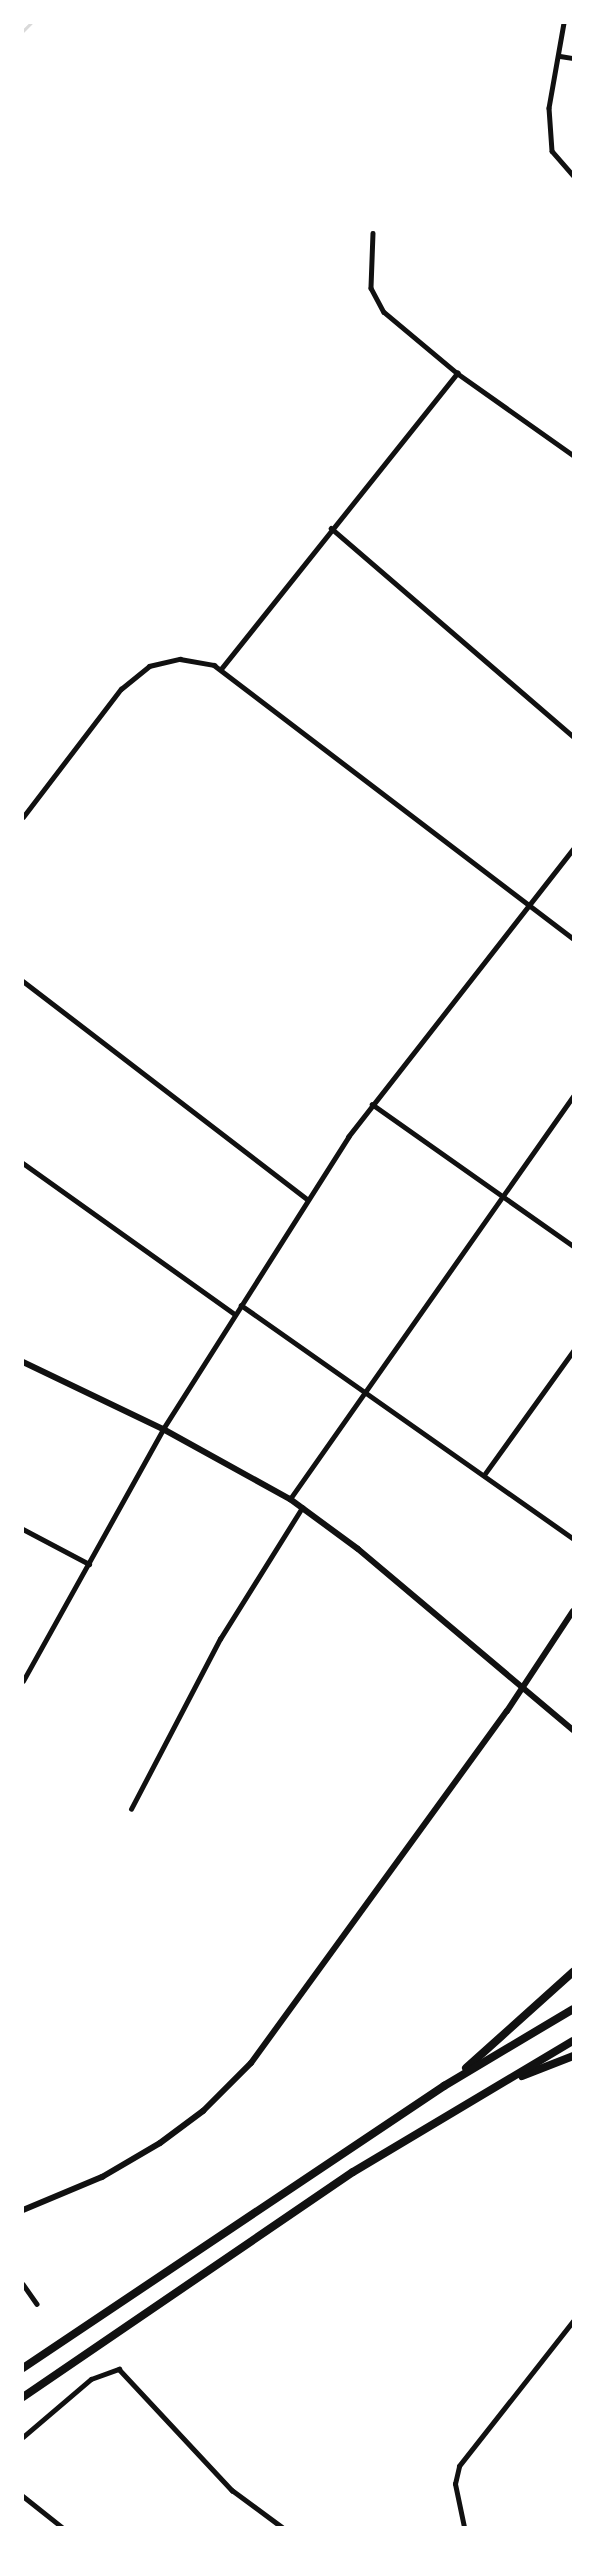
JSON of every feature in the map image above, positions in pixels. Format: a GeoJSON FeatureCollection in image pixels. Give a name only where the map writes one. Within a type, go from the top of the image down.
{"type":"FeatureCollection","features":[{"type":"Feature","properties":{"kind":"highway"},"geometry":{"type":"LineString","coordinates":[[444,2086],[573,1972]]}},
{"type":"Feature","properties":{"kind":"highway"},"geometry":{"type":"LineString","coordinates":[[23,2368],[444,2086],[573,2009]]}},
{"type":"Feature","properties":{"kind":"highway"},"geometry":{"type":"LineString","coordinates":[[23,2397],[353,2172],[573,2041]]}},
{"type":"Feature","properties":{"kind":"highway"},"geometry":{"type":"LineString","coordinates":[[496,2086],[573,2056]]}},
{"type":"Feature","properties":{"kind":"main road"},"geometry":{"type":"LineString","coordinates":[[23,1362],[163,1430],[303,1507],[573,1730]]}},
{"type":"Feature","properties":{"kind":"main road"},"geometry":{"type":"LineString","coordinates":[[23,2210],[139,2156],[229,2086],[338,1947],[523,1688],[573,1611]]}},
{"type":"Feature","properties":{"kind":"street"},"geometry":{"type":"LineString","coordinates":[[564,23],[550,108],[552,151],[573,175]]}},
{"type":"Feature","properties":{"kind":"street"},"geometry":{"type":"LineString","coordinates":[[560,56],[573,58]]}},
{"type":"Feature","properties":{"kind":"street"},"geometry":{"type":"LineString","coordinates":[[373,233],[370,274],[374,296],[384,312],[457,373],[573,455]]}},
{"type":"Feature","properties":{"kind":"street"},"geometry":{"type":"LineString","coordinates":[[221,668],[457,373]]}},
{"type":"Feature","properties":{"kind":"street"},"geometry":{"type":"LineString","coordinates":[[331,528],[573,736]]}},
{"type":"Feature","properties":{"kind":"street"},"geometry":{"type":"LineString","coordinates":[[23,817],[121,689],[149,666],[180,659],[221,668],[573,938]]}},
{"type":"Feature","properties":{"kind":"street"},"geometry":{"type":"LineString","coordinates":[[23,1681],[163,1430],[307,1199],[372,1104],[573,849]]}},
{"type":"Feature","properties":{"kind":"street"},"geometry":{"type":"LineString","coordinates":[[23,981],[307,1199]]}},
{"type":"Feature","properties":{"kind":"street"},"geometry":{"type":"LineString","coordinates":[[290,1499],[500,1195],[573,1096]]}},
{"type":"Feature","properties":{"kind":"street"},"geometry":{"type":"LineString","coordinates":[[372,1104],[573,1246]]}},
{"type":"Feature","properties":{"kind":"street"},"geometry":{"type":"LineString","coordinates":[[23,1163],[235,1314]]}},
{"type":"Feature","properties":{"kind":"street"},"geometry":{"type":"LineString","coordinates":[[241,1305],[573,1538]]}},
{"type":"Feature","properties":{"kind":"street"},"geometry":{"type":"LineString","coordinates":[[484,1475],[573,1351]]}},
{"type":"Feature","properties":{"kind":"street"},"geometry":{"type":"LineString","coordinates":[[131,1810],[220,1639],[303,1507]]}},
{"type":"Feature","properties":{"kind":"street"},"geometry":{"type":"LineString","coordinates":[[23,1529],[89,1564]]}},
{"type":"Feature","properties":{"kind":"street"},"geometry":{"type":"LineString","coordinates":[[23,2284],[37,2304]]}},
{"type":"Feature","properties":{"kind":"street"},"geometry":{"type":"LineString","coordinates":[[464,2527],[455,2484],[459,2466],[573,2321]]}},
{"type":"Feature","properties":{"kind":"street"},"geometry":{"type":"LineString","coordinates":[[23,2437],[91,2379],[119,2369],[232,2490],[282,2527]]}},
{"type":"Feature","properties":{"kind":"street"},"geometry":{"type":"LineString","coordinates":[[23,2496],[62,2527]]}},
{"type":"Feature","properties":{"kind":"waterway"},"geometry":{"type":"LineString","coordinates":[[23,31],[31,23]]}}]}
